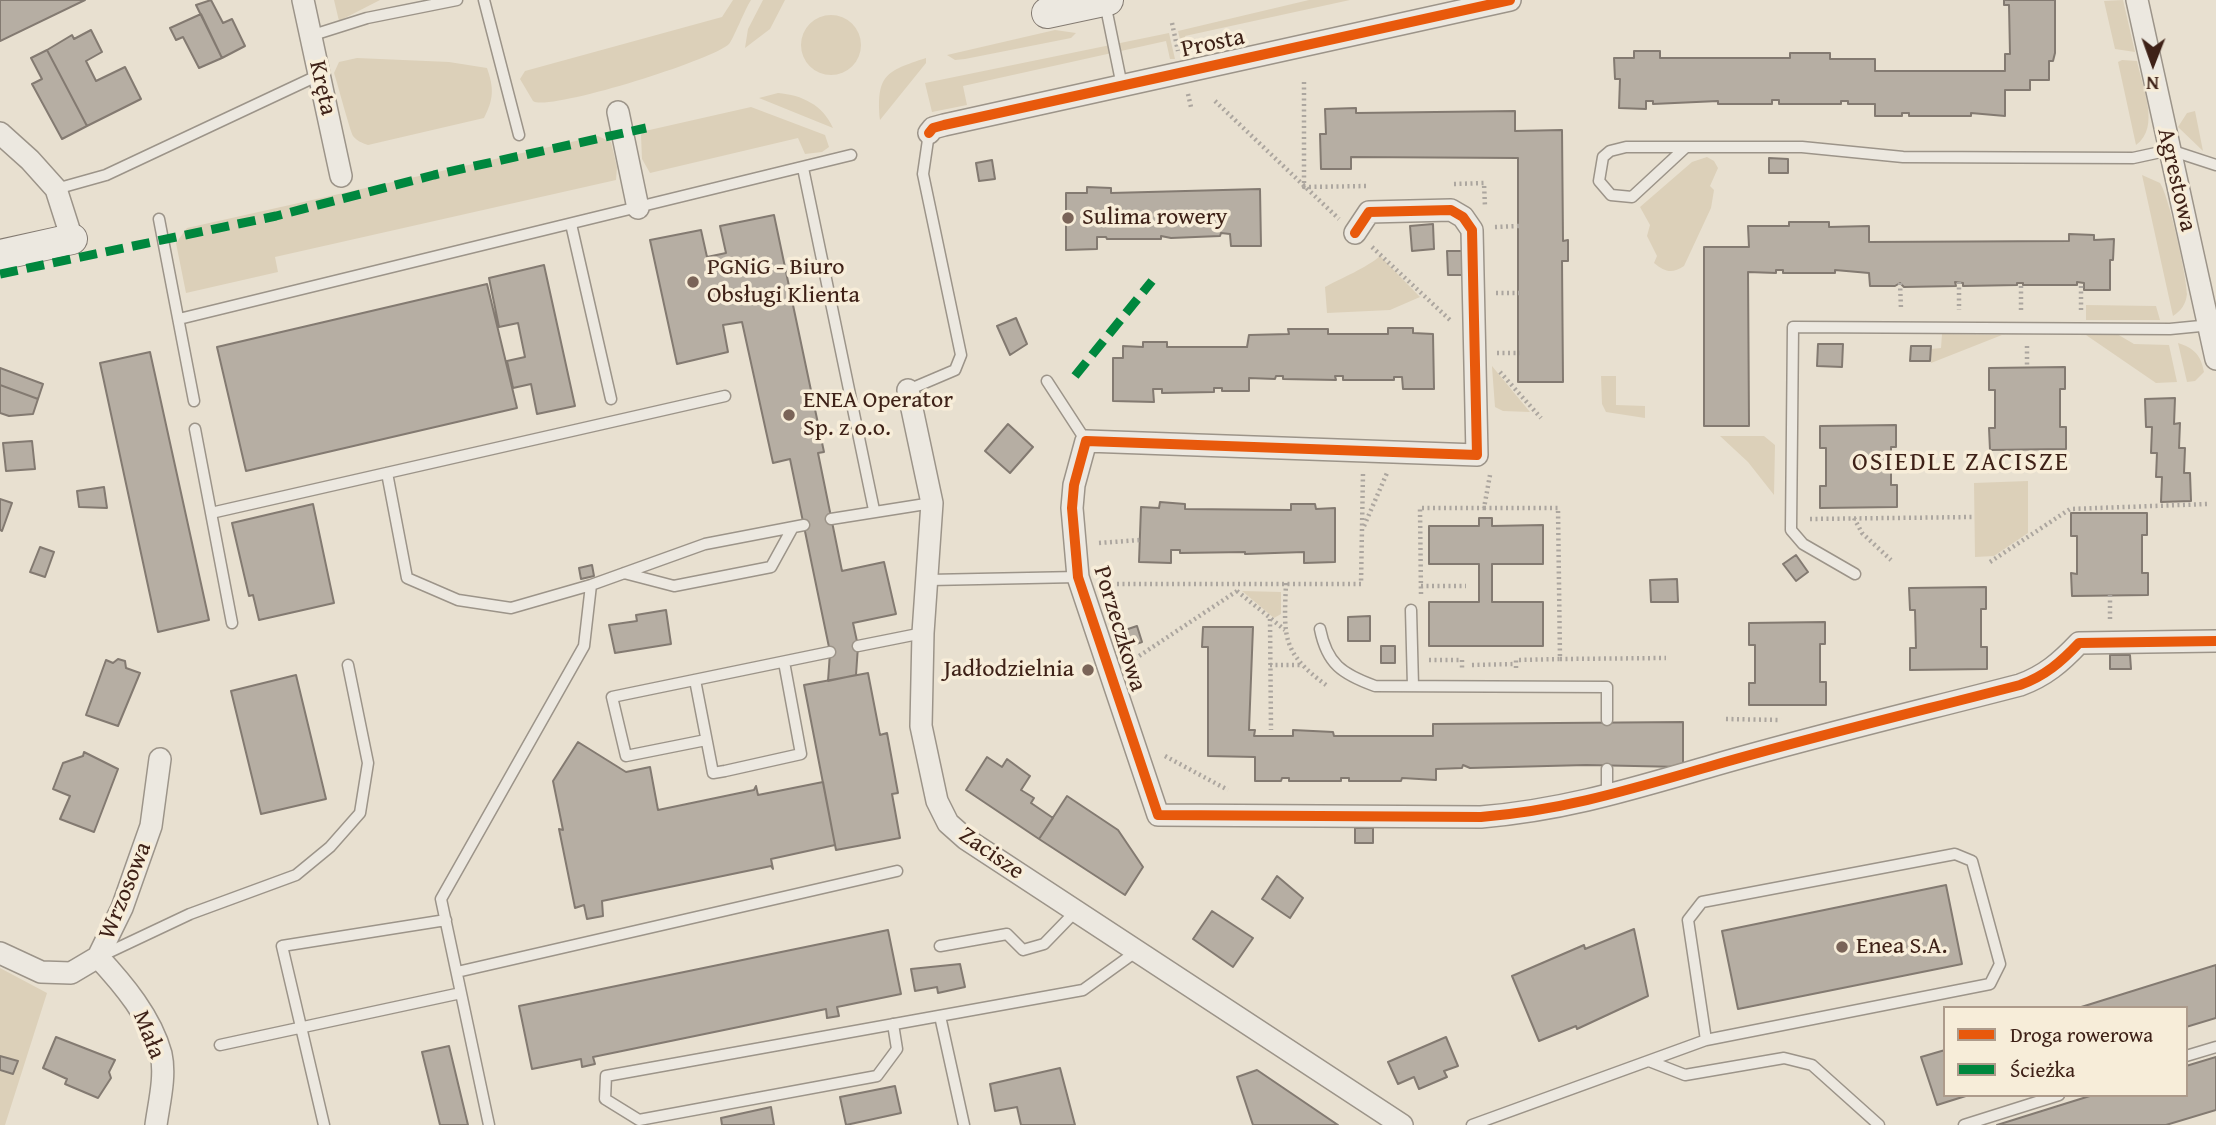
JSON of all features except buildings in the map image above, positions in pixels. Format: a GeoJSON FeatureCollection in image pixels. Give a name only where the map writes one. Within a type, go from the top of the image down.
{"type":"FeatureCollection","features":[{"type":"Feature","properties":{"kind":"street","name":"Kręta"},"geometry":{"type":"LineString","coordinates":[[303,0],[341,176]]}},
{"type":"Feature","properties":{"kind":"street"},"geometry":{"type":"LineString","coordinates":[[1047,13],[1105,0]]}},
{"type":"Feature","properties":{"kind":"street","name":"Prosta"},"geometry":{"type":"LineString","coordinates":[[929,133],[933,128],[944,125],[1510,0]]}},
{"type":"Feature","properties":{"kind":"street","name":"Agrestowa"},"geometry":{"type":"LineString","coordinates":[[2137,0],[2213,325],[2216,359]]}},
{"type":"Feature","properties":{"kind":"street"},"geometry":{"type":"LineString","coordinates":[[618,112],[638,208]]}},
{"type":"Feature","properties":{"kind":"street"},"geometry":{"type":"LineString","coordinates":[[0,134],[30,160],[56,189],[72,239],[0,255]]}},
{"type":"Feature","properties":{"kind":"street"},"geometry":{"type":"LineString","coordinates":[[1086,441],[1477,455],[1482,349],[1472,230],[1463,217],[1451,209],[1369,212],[1355,233]]}},
{"type":"Feature","properties":{"kind":"street","name":"Zacisze"},"geometry":{"type":"LineString","coordinates":[[908,390],[932,503],[929,580],[923,633],[921,726],[937,801],[948,823],[966,839],[1402,1125]]}},
{"type":"Feature","properties":{"kind":"street","name":"Porzeczkowa"},"geometry":{"type":"LineString","coordinates":[[1086,441],[1074,485],[1072,508],[1088,581],[1158,815],[1481,817],[1529,813],[1607,797],[1707,767],[2029,682],[2058,665],[2079,643],[2216,641]]}},
{"type":"Feature","properties":{"kind":"street","name":"Wrzosowa"},"geometry":{"type":"LineString","coordinates":[[0,953],[41,972],[71,973],[98,957],[122,908],[151,826],[160,759]]}},
{"type":"Feature","properties":{"kind":"street","name":"Mała"},"geometry":{"type":"LineString","coordinates":[[98,957],[121,982],[141,1011],[161,1054],[162,1088],[156,1125]]}},
{"type":"Feature","properties":{"kind":"lane"},"geometry":{"type":"LineString","coordinates":[[310,36],[368,18],[457,0]]}},
{"type":"Feature","properties":{"kind":"lane"},"geometry":{"type":"LineString","coordinates":[[484,0],[519,135]]}},
{"type":"Feature","properties":{"kind":"lane"},"geometry":{"type":"LineString","coordinates":[[1105,0],[1122,86]]}},
{"type":"Feature","properties":{"kind":"lane"},"geometry":{"type":"LineString","coordinates":[[56,189],[106,176],[319,75]]}},
{"type":"Feature","properties":{"kind":"lane"},"geometry":{"type":"LineString","coordinates":[[908,390],[955,370],[961,355],[923,174],[929,133]]}},
{"type":"Feature","properties":{"kind":"lane"},"geometry":{"type":"LineString","coordinates":[[1686,147],[1632,197],[1611,195],[1599,181],[1600,163],[1610,151],[1626,147],[1686,147],[1802,147],[1903,157],[2133,158],[2170,150],[2216,165]]}},
{"type":"Feature","properties":{"kind":"lane"},"geometry":{"type":"LineString","coordinates":[[179,319],[851,155]]}},
{"type":"Feature","properties":{"kind":"lane"},"geometry":{"type":"LineString","coordinates":[[803,168],[874,510]]}},
{"type":"Feature","properties":{"kind":"lane"},"geometry":{"type":"LineString","coordinates":[[159,219],[194,401]]}},
{"type":"Feature","properties":{"kind":"lane"},"geometry":{"type":"LineString","coordinates":[[571,224],[611,399]]}},
{"type":"Feature","properties":{"kind":"lane"},"geometry":{"type":"LineString","coordinates":[[1855,574],[1795,538],[1791,520],[1793,327],[2170,328],[2213,325]]}},
{"type":"Feature","properties":{"kind":"lane"},"geometry":{"type":"LineString","coordinates":[[1047,381],[1086,441]]}},
{"type":"Feature","properties":{"kind":"lane"},"geometry":{"type":"LineString","coordinates":[[211,513],[725,396]]}},
{"type":"Feature","properties":{"kind":"lane"},"geometry":{"type":"LineString","coordinates":[[195,429],[232,623]]}},
{"type":"Feature","properties":{"kind":"lane"},"geometry":{"type":"LineString","coordinates":[[387,474],[407,578],[458,600],[511,608],[591,585],[624,573],[705,544],[799,526],[771,567],[674,586],[624,573]]}},
{"type":"Feature","properties":{"kind":"lane"},"geometry":{"type":"LineString","coordinates":[[831,519],[874,510],[932,503]]}},
{"type":"Feature","properties":{"kind":"lane"},"geometry":{"type":"LineString","coordinates":[[929,580],[1088,581]]}},
{"type":"Feature","properties":{"kind":"lane"},"geometry":{"type":"LineString","coordinates":[[489,1125],[441,899],[584,646],[591,585]]}},
{"type":"Feature","properties":{"kind":"lane"},"geometry":{"type":"LineString","coordinates":[[1411,610],[1413,686]]}},
{"type":"Feature","properties":{"kind":"lane"},"geometry":{"type":"LineString","coordinates":[[1320,628],[1325,652],[1352,677],[1375,686],[1607,687],[1607,720]]}},
{"type":"Feature","properties":{"kind":"lane"},"geometry":{"type":"LineString","coordinates":[[858,646],[923,633]]}},
{"type":"Feature","properties":{"kind":"lane"},"geometry":{"type":"LineString","coordinates":[[706,740],[626,756],[612,697],[830,652]]}},
{"type":"Feature","properties":{"kind":"lane"},"geometry":{"type":"LineString","coordinates":[[695,680],[713,773],[801,754],[784,662]]}},
{"type":"Feature","properties":{"kind":"lane"},"geometry":{"type":"LineString","coordinates":[[98,957],[166,925],[296,875],[330,847],[360,813],[368,763],[348,665]]}},
{"type":"Feature","properties":{"kind":"lane"},"geometry":{"type":"LineString","coordinates":[[1607,769],[1607,797]]}},
{"type":"Feature","properties":{"kind":"lane"},"geometry":{"type":"LineString","coordinates":[[1472,1125],[1706,1040],[1990,984],[2000,964],[1972,861],[1955,854],[1702,902],[1688,920],[1706,1040]]}},
{"type":"Feature","properties":{"kind":"lane"},"geometry":{"type":"LineString","coordinates":[[457,972],[897,871]]}},
{"type":"Feature","properties":{"kind":"lane"},"geometry":{"type":"LineString","coordinates":[[940,946],[1007,934],[1023,950],[1044,944],[1076,911]]}},
{"type":"Feature","properties":{"kind":"lane"},"geometry":{"type":"LineString","coordinates":[[324,1125],[299,1028],[282,946],[446,920]]}},
{"type":"Feature","properties":{"kind":"lane"},"geometry":{"type":"LineString","coordinates":[[893,1024],[897,1049],[877,1076],[639,1120],[605,1099],[606,1076],[893,1024],[1083,990],[1137,951]]}},
{"type":"Feature","properties":{"kind":"lane"},"geometry":{"type":"LineString","coordinates":[[220,1045],[461,993]]}},
{"type":"Feature","properties":{"kind":"lane"},"geometry":{"type":"LineString","coordinates":[[940,1016],[964,1125]]}},
{"type":"Feature","properties":{"kind":"lane"},"geometry":{"type":"LineString","coordinates":[[2188,1055],[2216,1046]]}},
{"type":"Feature","properties":{"kind":"lane"},"geometry":{"type":"LineString","coordinates":[[1649,1061],[1685,1074],[1784,1058],[1812,1065],[1879,1125]]}},
{"type":"Feature","properties":{"kind":"lane"},"geometry":{"type":"LineString","coordinates":[[1964,1125],[2053,1097]]}},
{"type":"Feature","properties":{"kind":"path"},"geometry":{"type":"LineString","coordinates":[[1172,23],[1176,41]]}},
{"type":"Feature","properties":{"kind":"path"},"geometry":{"type":"LineString","coordinates":[[1304,82],[1304,187]]}},
{"type":"Feature","properties":{"kind":"path"},"geometry":{"type":"LineString","coordinates":[[1215,101],[1304,187],[1392,262],[1482,349],[1541,418]]}},
{"type":"Feature","properties":{"kind":"path"},"geometry":{"type":"LineString","coordinates":[[1485,227],[1519,226]]}},
{"type":"Feature","properties":{"kind":"path"},"geometry":{"type":"LineString","coordinates":[[1959,282],[1959,310]]}},
{"type":"Feature","properties":{"kind":"path"},"geometry":{"type":"LineString","coordinates":[[1900,283],[1902,328]]}},
{"type":"Feature","properties":{"kind":"path"},"geometry":{"type":"LineString","coordinates":[[2021,283],[2021,308]]}},
{"type":"Feature","properties":{"kind":"path"},"geometry":{"type":"LineString","coordinates":[[2081,283],[2081,309]]}},
{"type":"Feature","properties":{"kind":"path"},"geometry":{"type":"LineString","coordinates":[[1486,293],[1520,293]]}},
{"type":"Feature","properties":{"kind":"path"},"geometry":{"type":"LineString","coordinates":[[2027,338],[2027,367]]}},
{"type":"Feature","properties":{"kind":"path"},"geometry":{"type":"LineString","coordinates":[[1482,349],[1520,353]]}},
{"type":"Feature","properties":{"kind":"path"},"geometry":{"type":"LineString","coordinates":[[1088,581],[1361,584],[1363,451]]}},
{"type":"Feature","properties":{"kind":"path"},"geometry":{"type":"LineString","coordinates":[[1362,530],[1396,452]]}},
{"type":"Feature","properties":{"kind":"path"},"geometry":{"type":"LineString","coordinates":[[1990,562],[2070,509],[2208,504]]}},
{"type":"Feature","properties":{"kind":"path"},"geometry":{"type":"LineString","coordinates":[[1484,508],[1558,508],[1560,659]]}},
{"type":"Feature","properties":{"kind":"path"},"geometry":{"type":"LineString","coordinates":[[1791,520],[1973,517]]}},
{"type":"Feature","properties":{"kind":"path"},"geometry":{"type":"LineString","coordinates":[[1854,518],[1862,533],[1891,560]]}},
{"type":"Feature","properties":{"kind":"path"},"geometry":{"type":"LineString","coordinates":[[1093,543],[1140,540]]}},
{"type":"Feature","properties":{"kind":"path"},"geometry":{"type":"LineString","coordinates":[[1237,584],[1237,591],[1286,630]]}},
{"type":"Feature","properties":{"kind":"path"},"geometry":{"type":"LineString","coordinates":[[1420,586],[1466,586]]}},
{"type":"Feature","properties":{"kind":"path"},"geometry":{"type":"LineString","coordinates":[[1123,667],[1237,591]]}},
{"type":"Feature","properties":{"kind":"path"},"geometry":{"type":"LineString","coordinates":[[2110,595],[2110,628]]}},
{"type":"Feature","properties":{"kind":"path"},"geometry":{"type":"LineString","coordinates":[[1270,619],[1271,730]]}},
{"type":"Feature","properties":{"kind":"path"},"geometry":{"type":"LineString","coordinates":[[1481,664],[1560,659],[1666,658]]}},
{"type":"Feature","properties":{"kind":"path"},"geometry":{"type":"LineString","coordinates":[[1270,665],[1303,665]]}},
{"type":"Feature","properties":{"kind":"path"},"geometry":{"type":"LineString","coordinates":[[1164,755],[1232,793]]}},
{"type":"Feature","properties":{"kind":"shaded area"},"geometry":{"type":"Polygon","coordinates":[[[334,0],[380,0],[339,21],[334,0]]]}},
{"type":"Feature","properties":{"kind":"shaded area"},"geometry":{"type":"Polygon","coordinates":[[[733,0],[751,0],[731,41],[717,51],[694,61],[631,83],[545,102],[533,101],[520,79],[525,71],[722,17],[733,0]]]}},
{"type":"Feature","properties":{"kind":"shaded area"},"geometry":{"type":"Polygon","coordinates":[[[763,0],[785,0],[770,29],[745,48],[748,29],[763,0]]]}},
{"type":"Feature","properties":{"kind":"shaded area"},"geometry":{"type":"Polygon","coordinates":[[[1309,0],[1350,0],[1185,36],[1189,56],[1184,56],[1178,31],[1309,0]]]}},
{"type":"Feature","properties":{"kind":"shaded area"},"geometry":{"type":"Polygon","coordinates":[[[2123,0],[2135,52],[2115,49],[2104,1],[2123,0]]]}},
{"type":"Feature","properties":{"kind":"shaded area"},"geometry":{"type":"Polygon","coordinates":[[[825,15],[837,15],[856,28],[861,45],[859,57],[848,70],[837,75],[825,75],[806,62],[801,51],[801,39],[814,20],[825,15]]]}},
{"type":"Feature","properties":{"kind":"shaded area"},"geometry":{"type":"Polygon","coordinates":[[[1055,30],[1076,33],[1071,38],[965,59],[955,60],[947,55],[1055,30]]]}},
{"type":"Feature","properties":{"kind":"shaded area"},"geometry":{"type":"Polygon","coordinates":[[[1169,33],[1175,59],[1170,59],[1166,41],[963,86],[967,105],[932,112],[925,83],[1169,33]]]}},
{"type":"Feature","properties":{"kind":"shaded area"},"geometry":{"type":"Polygon","coordinates":[[[357,58],[449,62],[487,68],[492,88],[490,105],[484,118],[368,145],[353,136],[334,73],[339,62],[357,58]]]}},
{"type":"Feature","properties":{"kind":"shaded area"},"geometry":{"type":"Polygon","coordinates":[[[926,58],[926,63],[880,120],[880,93],[886,77],[901,67],[926,58]]]}},
{"type":"Feature","properties":{"kind":"shaded area"},"geometry":{"type":"Polygon","coordinates":[[[2137,61],[2148,106],[2147,128],[2136,145],[2118,62],[2137,61]]]}},
{"type":"Feature","properties":{"kind":"shaded area"},"geometry":{"type":"Polygon","coordinates":[[[778,93],[795,96],[818,107],[833,128],[759,98],[778,93]]]}},
{"type":"Feature","properties":{"kind":"shaded area"},"geometry":{"type":"Polygon","coordinates":[[[751,107],[825,135],[829,147],[822,152],[805,154],[798,138],[650,173],[642,159],[641,135],[645,131],[751,107]]]}},
{"type":"Feature","properties":{"kind":"shaded area"},"geometry":{"type":"Polygon","coordinates":[[[2195,111],[2203,151],[2178,127],[2187,113],[2195,111]]]}},
{"type":"Feature","properties":{"kind":"shaded area"},"geometry":{"type":"Polygon","coordinates":[[[598,136],[611,142],[617,167],[616,180],[275,257],[278,272],[186,293],[176,243],[187,228],[598,136]]]}},
{"type":"Feature","properties":{"kind":"shaded area"},"geometry":{"type":"Polygon","coordinates":[[[1707,157],[1714,161],[1718,168],[1710,186],[1714,190],[1711,208],[1684,266],[1672,271],[1665,270],[1654,263],[1657,256],[1647,236],[1650,225],[1640,207],[1692,162],[1707,157]]]}},
{"type":"Feature","properties":{"kind":"shaded area"},"geometry":{"type":"Polygon","coordinates":[[[2142,175],[2160,183],[2164,191],[2181,255],[2187,294],[2183,307],[2173,316],[2142,175]]]}},
{"type":"Feature","properties":{"kind":"shaded area"},"geometry":{"type":"Polygon","coordinates":[[[1380,256],[1420,297],[1390,310],[1327,313],[1325,287],[1380,256]]]}},
{"type":"Feature","properties":{"kind":"shaded area"},"geometry":{"type":"Polygon","coordinates":[[[2086,305],[2156,306],[2160,320],[2086,320],[2086,305]]]}},
{"type":"Feature","properties":{"kind":"shaded area"},"geometry":{"type":"Polygon","coordinates":[[[1942,334],[2002,335],[1931,363],[1931,349],[1941,348],[1942,334]]]}},
{"type":"Feature","properties":{"kind":"shaded area"},"geometry":{"type":"Polygon","coordinates":[[[2117,334],[2134,344],[2169,345],[2177,382],[2156,383],[2086,335],[2117,334]]]}},
{"type":"Feature","properties":{"kind":"shaded area"},"geometry":{"type":"Polygon","coordinates":[[[2178,343],[2192,350],[2201,361],[2204,372],[2195,381],[2187,382],[2178,343]]]}},
{"type":"Feature","properties":{"kind":"shaded area"},"geometry":{"type":"Polygon","coordinates":[[[1492,366],[1530,412],[1503,411],[1495,407],[1492,366]]]}},
{"type":"Feature","properties":{"kind":"shaded area"},"geometry":{"type":"Polygon","coordinates":[[[1601,376],[1616,376],[1616,405],[1645,406],[1645,418],[1606,412],[1602,404],[1601,376]]]}},
{"type":"Feature","properties":{"kind":"shaded area"},"geometry":{"type":"Polygon","coordinates":[[[1720,436],[1764,436],[1775,445],[1774,495],[1748,462],[1720,436]]]}},
{"type":"Feature","properties":{"kind":"shaded area"},"geometry":{"type":"Polygon","coordinates":[[[2028,481],[2028,533],[1994,556],[1975,557],[1974,483],[2028,481]]]}},
{"type":"Feature","properties":{"kind":"shaded area"},"geometry":{"type":"Polygon","coordinates":[[[1242,591],[1281,592],[1281,614],[1274,618],[1242,591]]]}},
{"type":"Feature","properties":{"kind":"shaded area"},"geometry":{"type":"Polygon","coordinates":[[[0,968],[47,993],[5,1125],[0,1125],[0,968]]]}},
{"type":"Feature","properties":{"kind":"marked path"},"geometry":{"type":"LineString","coordinates":[[0,274],[276,216],[434,175],[646,128]]}},
{"type":"Feature","properties":{"kind":"marked path"},"geometry":{"type":"LineString","coordinates":[[1075,376],[1152,281]]}},
{"type":"Feature","properties":{"kind":"cycle path"},"geometry":{"type":"LineString","coordinates":[[929,133],[933,128],[944,125],[1510,0]]}},
{"type":"Feature","properties":{"kind":"cycle path"},"geometry":{"type":"LineString","coordinates":[[1355,233],[1369,212],[1451,210],[1463,217],[1472,230],[1477,455],[1086,441],[1074,485],[1072,508],[1078,577],[1158,815],[1481,817],[1511,814],[1623,791],[1786,745],[2020,685],[2052,668],[2079,643],[2216,641]]}},
{"type":"Feature","properties":{"kind":"place","name":"Sulima rowery"},"geometry":{"type":"Point","coordinates":[1068,218]}},
{"type":"Feature","properties":{"kind":"place","name":"PGNiG - Biuro Obsługi Klienta"},"geometry":{"type":"Point","coordinates":[693,282]}},
{"type":"Feature","properties":{"kind":"place","name":"ENEA Operator Sp. z o.o."},"geometry":{"type":"Point","coordinates":[789,415]}},
{"type":"Feature","properties":{"kind":"place","name":"Jadłodzielnia"},"geometry":{"type":"Point","coordinates":[1088,670]}},
{"type":"Feature","properties":{"kind":"place","name":"Enea S.A."},"geometry":{"type":"Point","coordinates":[1842,947]}},
{"type":"Feature","properties":{"kind":"district","name":"OSIEDLE ZACISZE"},"geometry":{"type":"Point","coordinates":[1961,463]}}]}
